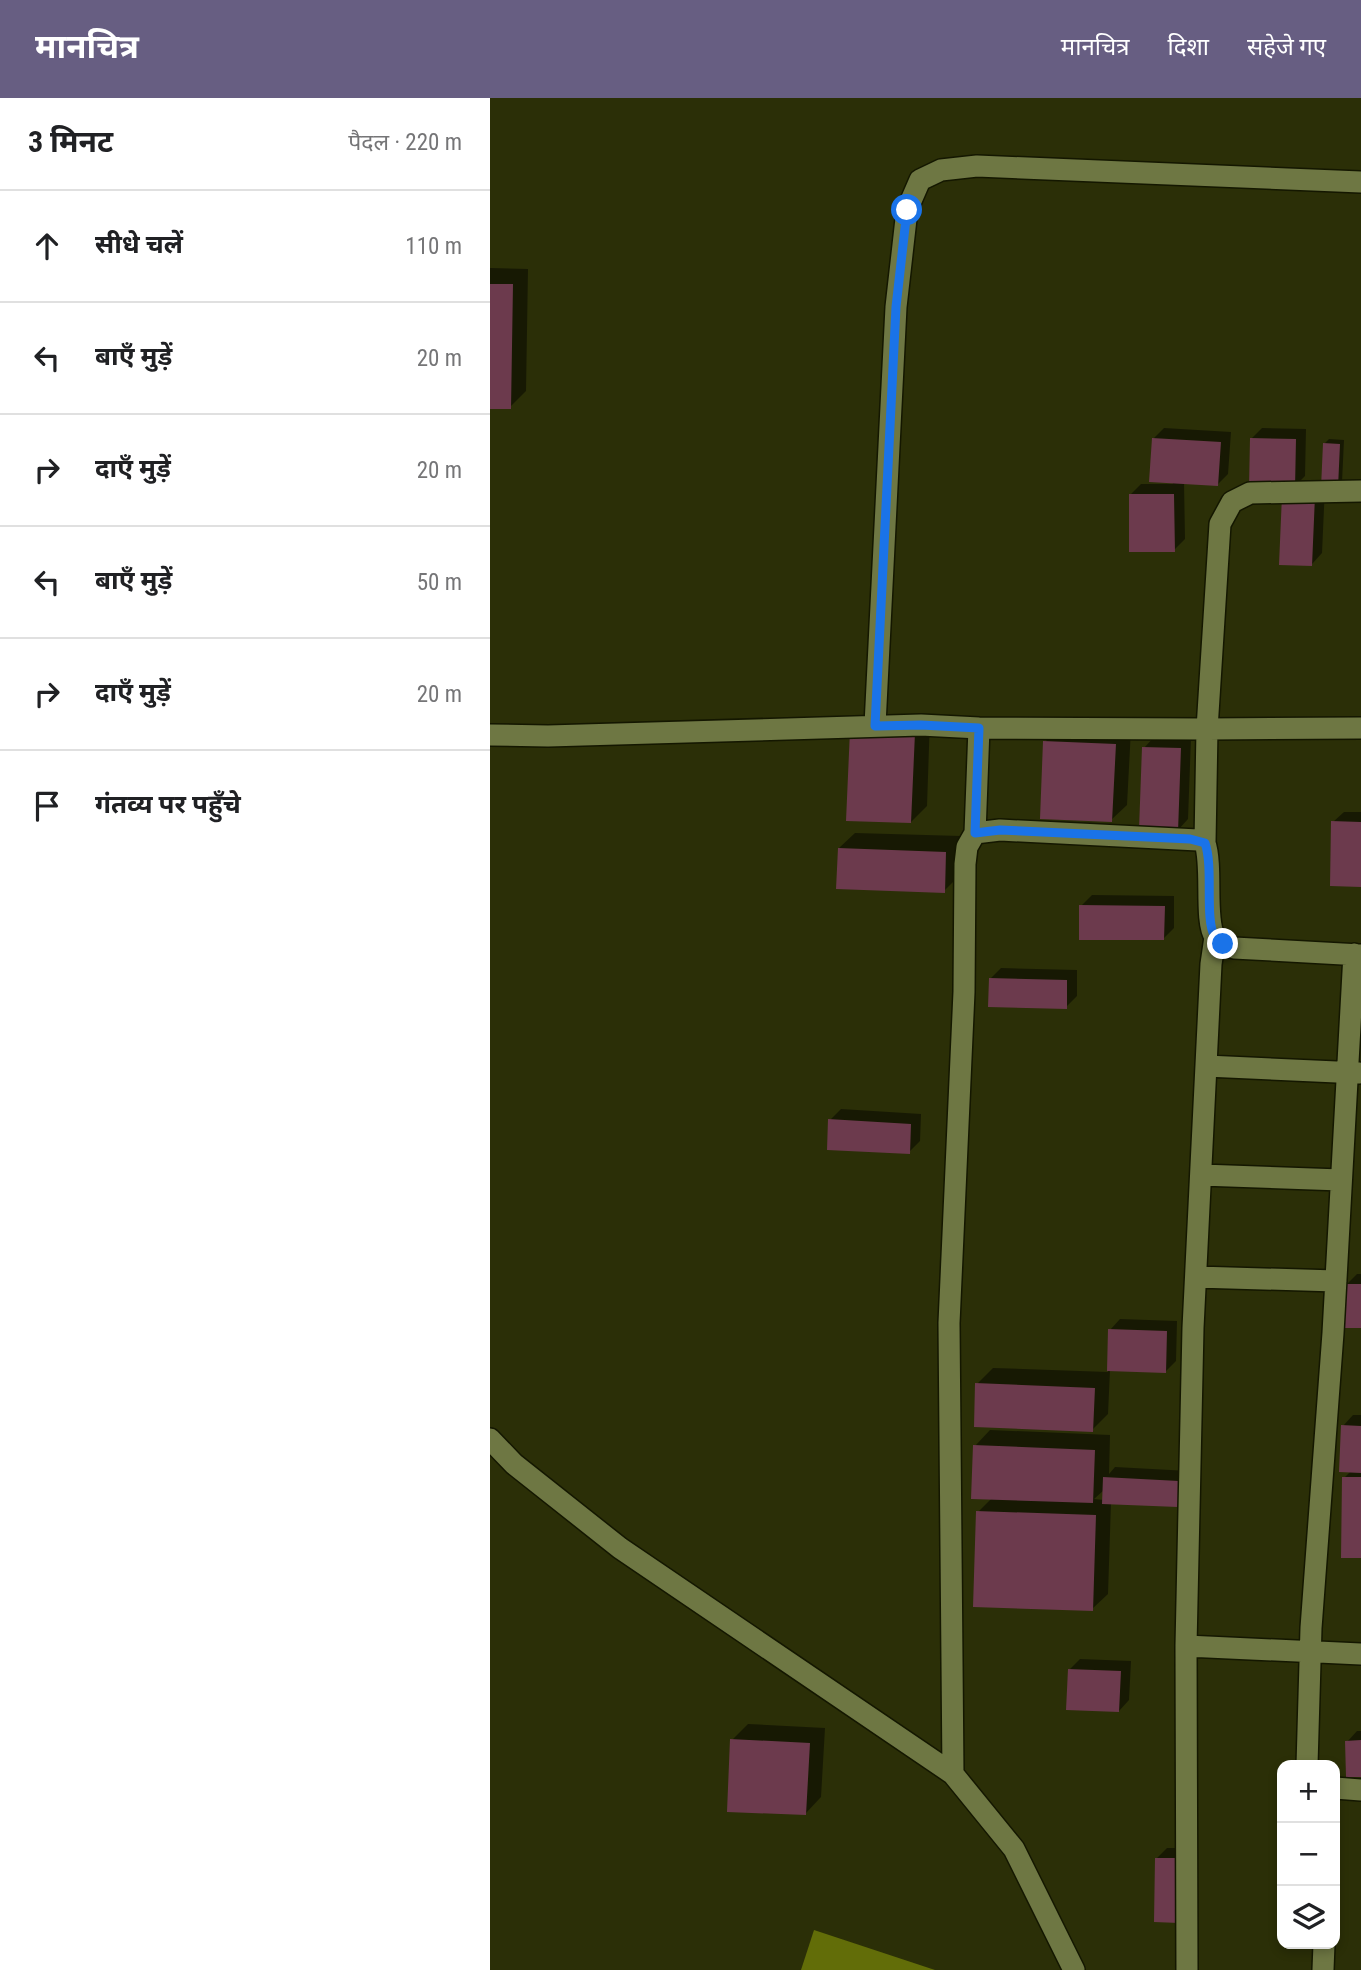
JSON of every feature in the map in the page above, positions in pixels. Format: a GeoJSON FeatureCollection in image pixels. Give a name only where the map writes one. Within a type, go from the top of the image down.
{"type":"FeatureCollection","features":[{"type":"Feature","properties":{"kind":"street"},"geometry":{"type":"LineString","coordinates":[[875,726],[896,307],[907,210],[920,180],[941,170],[977,166],[1361,182]]}},
{"type":"Feature","properties":{"kind":"street"},"geometry":{"type":"LineString","coordinates":[[1187,1970],[1185,1646],[1200,1175],[1211,964],[1215,937],[1211,924],[1209,859],[1205,843],[1206,729],[1220,524],[1232,502],[1250,492],[1361,491]]}},
{"type":"Feature","properties":{"kind":"street"},"geometry":{"type":"LineString","coordinates":[[490,735],[548,736],[921,725],[979,728],[1361,728]]}},
{"type":"Feature","properties":{"kind":"street"},"geometry":{"type":"LineString","coordinates":[[953,1774],[949,1322],[964,992],[965,864],[967,847],[975,833],[979,728]]}},
{"type":"Feature","properties":{"kind":"street"},"geometry":{"type":"LineString","coordinates":[[975,833],[1000,830],[1190,839],[1205,843]]}},
{"type":"Feature","properties":{"kind":"street"},"geometry":{"type":"LineString","coordinates":[[1215,937],[1234,948],[1357,955],[1354,1072],[1341,1181],[1310,1650],[1307,1760]]}},
{"type":"Feature","properties":{"kind":"street"},"geometry":{"type":"LineString","coordinates":[[1206,1066],[1354,1072]]}},
{"type":"Feature","properties":{"kind":"street"},"geometry":{"type":"LineString","coordinates":[[1200,1175],[1341,1181]]}},
{"type":"Feature","properties":{"kind":"street"},"geometry":{"type":"LineString","coordinates":[[1196,1277],[1336,1281]]}},
{"type":"Feature","properties":{"kind":"street"},"geometry":{"type":"LineString","coordinates":[[490,1439],[514,1464],[620,1548],[953,1774],[1014,1849],[1074,1970]]}},
{"type":"Feature","properties":{"kind":"street"},"geometry":{"type":"LineString","coordinates":[[1185,1646],[1361,1654]]}},
{"type":"Feature","properties":{"kind":"street"},"geometry":{"type":"LineString","coordinates":[[1340,1788],[1361,1790]]}},
{"type":"Feature","properties":{"kind":"street"},"geometry":{"type":"LineString","coordinates":[[1322,1970],[1324,1949]]}},
{"type":"Feature","properties":{"kind":"shaded area"},"geometry":{"type":"Polygon","coordinates":[[[814,1930],[935,1970],[801,1970],[814,1930]]]}},
{"type":"Feature","properties":{"kind":"building"},"geometry":{"type":"Polygon","coordinates":[[[490,284],[513,284],[511,409],[490,409],[490,284]]]}},
{"type":"Feature","properties":{"kind":"building"},"geometry":{"type":"Polygon","coordinates":[[[1152,438],[1221,442],[1218,486],[1149,482],[1152,438]]]}},
{"type":"Feature","properties":{"kind":"building"},"geometry":{"type":"Polygon","coordinates":[[[1250,438],[1296,439],[1295,489],[1249,488],[1250,438]]]}},
{"type":"Feature","properties":{"kind":"building"},"geometry":{"type":"Polygon","coordinates":[[[1323,443],[1340,444],[1338,488],[1321,488],[1323,443]]]}},
{"type":"Feature","properties":{"kind":"building"},"geometry":{"type":"Polygon","coordinates":[[[1129,494],[1174,494],[1175,552],[1129,552],[1129,494]]]}},
{"type":"Feature","properties":{"kind":"building"},"geometry":{"type":"Polygon","coordinates":[[[1282,495],[1315,496],[1312,566],[1279,565],[1282,495]]]}},
{"type":"Feature","properties":{"kind":"building"},"geometry":{"type":"Polygon","coordinates":[[[850,730],[915,733],[911,823],[846,821],[850,730]]]}},
{"type":"Feature","properties":{"kind":"building"},"geometry":{"type":"Polygon","coordinates":[[[1043,741],[1116,744],[1112,822],[1040,819],[1043,741]]]}},
{"type":"Feature","properties":{"kind":"building"},"geometry":{"type":"Polygon","coordinates":[[[1142,747],[1181,748],[1178,832],[1139,830],[1142,747]]]}},
{"type":"Feature","properties":{"kind":"building"},"geometry":{"type":"Polygon","coordinates":[[[1331,821],[1361,822],[1361,887],[1330,886],[1331,821]]]}},
{"type":"Feature","properties":{"kind":"building"},"geometry":{"type":"Polygon","coordinates":[[[838,848],[946,852],[945,893],[836,889],[838,848]]]}},
{"type":"Feature","properties":{"kind":"building"},"geometry":{"type":"Polygon","coordinates":[[[1079,905],[1165,906],[1164,940],[1079,940],[1079,905]]]}},
{"type":"Feature","properties":{"kind":"building"},"geometry":{"type":"Polygon","coordinates":[[[989,978],[1067,980],[1067,1009],[988,1007],[989,978]]]}},
{"type":"Feature","properties":{"kind":"building"},"geometry":{"type":"Polygon","coordinates":[[[828,1119],[911,1124],[910,1154],[827,1150],[828,1119]]]}},
{"type":"Feature","properties":{"kind":"building"},"geometry":{"type":"Polygon","coordinates":[[[1344,1284],[1361,1284],[1361,1328],[1343,1328],[1344,1284]]]}},
{"type":"Feature","properties":{"kind":"building"},"geometry":{"type":"Polygon","coordinates":[[[1108,1329],[1167,1331],[1166,1373],[1107,1371],[1108,1329]]]}},
{"type":"Feature","properties":{"kind":"building"},"geometry":{"type":"Polygon","coordinates":[[[975,1383],[1095,1388],[1093,1432],[974,1427],[975,1383]]]}},
{"type":"Feature","properties":{"kind":"building"},"geometry":{"type":"Polygon","coordinates":[[[1341,1425],[1361,1426],[1361,1473],[1339,1472],[1341,1425]]]}},
{"type":"Feature","properties":{"kind":"building"},"geometry":{"type":"Polygon","coordinates":[[[973,1445],[1095,1450],[1093,1503],[971,1499],[973,1445]]]}},
{"type":"Feature","properties":{"kind":"building"},"geometry":{"type":"Polygon","coordinates":[[[1103,1477],[1179,1481],[1178,1507],[1102,1504],[1103,1477]]]}},
{"type":"Feature","properties":{"kind":"building"},"geometry":{"type":"Polygon","coordinates":[[[1342,1477],[1361,1477],[1361,1558],[1341,1558],[1342,1477]]]}},
{"type":"Feature","properties":{"kind":"building"},"geometry":{"type":"Polygon","coordinates":[[[976,1511],[1096,1515],[1093,1611],[973,1607],[976,1511]]]}},
{"type":"Feature","properties":{"kind":"building"},"geometry":{"type":"Polygon","coordinates":[[[1068,1669],[1121,1671],[1119,1712],[1066,1710],[1068,1669]]]}},
{"type":"Feature","properties":{"kind":"building"},"geometry":{"type":"Polygon","coordinates":[[[730,1739],[810,1743],[806,1815],[727,1812],[730,1739]]]}},
{"type":"Feature","properties":{"kind":"building"},"geometry":{"type":"Polygon","coordinates":[[[1361,1740],[1361,1777],[1346,1777],[1345,1741],[1361,1740]]]}},
{"type":"Feature","properties":{"kind":"building"},"geometry":{"type":"Polygon","coordinates":[[[1155,1858],[1179,1858],[1179,1923],[1154,1922],[1155,1858]]]}},
{"type":"Feature","properties":{"kind":"route"},"geometry":{"type":"LineString","coordinates":[[907,210],[896,307],[875,726],[979,728],[975,833],[1000,830],[1190,839],[1205,843],[1209,859],[1211,924],[1215,937],[1223,944]]}}]}
